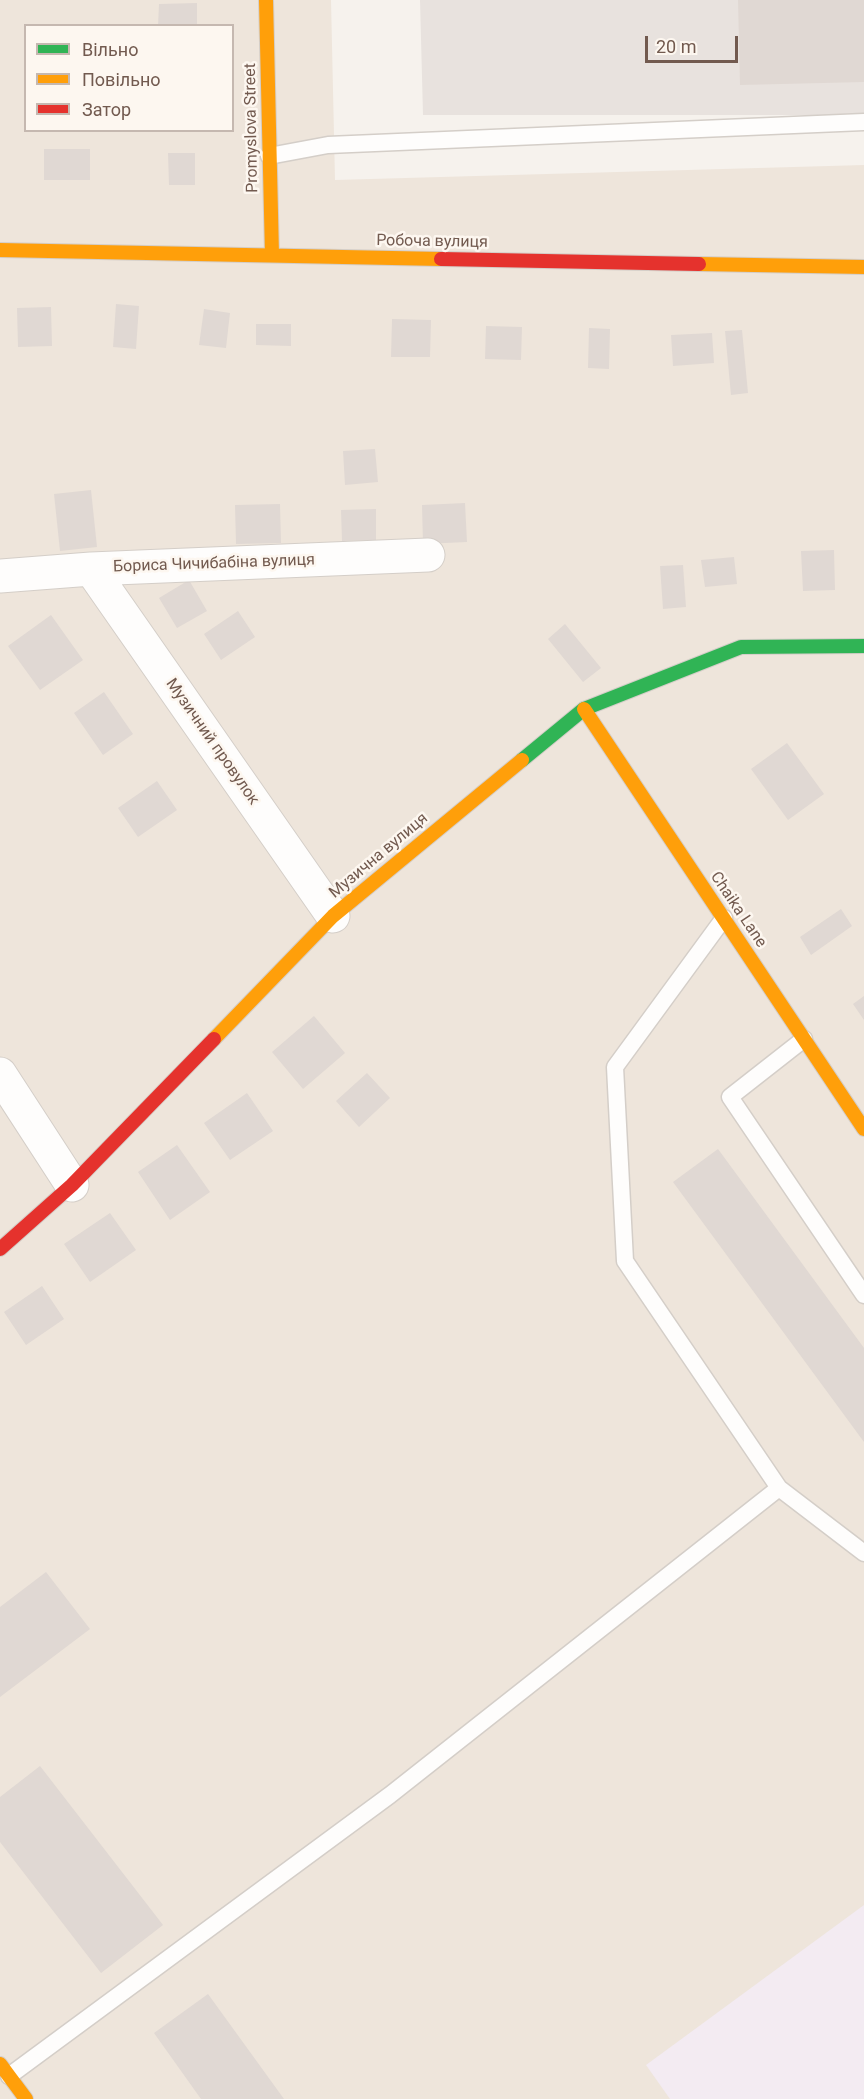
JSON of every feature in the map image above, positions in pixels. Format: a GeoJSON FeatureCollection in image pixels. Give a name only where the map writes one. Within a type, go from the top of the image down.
{"type":"FeatureCollection","features":[{"type":"Feature","properties":{"kind":"street","name":"Promyslova Street"},"geometry":{"type":"LineString","coordinates":[[266,0],[272,255]]}},
{"type":"Feature","properties":{"kind":"street","name":"Робоча вулиця"},"geometry":{"type":"LineString","coordinates":[[0,250],[864,267]]}},
{"type":"Feature","properties":{"kind":"street","name":"Бориса Чичибабіна вулиця"},"geometry":{"type":"LineString","coordinates":[[0,576],[91,569],[428,555]]}},
{"type":"Feature","properties":{"kind":"street","name":"Музичний провулок"},"geometry":{"type":"LineString","coordinates":[[91,569],[333,916]]}},
{"type":"Feature","properties":{"kind":"street","name":"Музична вулиця"},"geometry":{"type":"LineString","coordinates":[[0,1249],[72,1185],[333,916],[584,709],[741,647],[864,646]]}},
{"type":"Feature","properties":{"kind":"street","name":"Chaika Lane"},"geometry":{"type":"LineString","coordinates":[[584,709],[864,1129]]}},
{"type":"Feature","properties":{"kind":"street"},"geometry":{"type":"LineString","coordinates":[[0,1074],[72,1185]]}},
{"type":"Feature","properties":{"kind":"street"},"geometry":{"type":"LineString","coordinates":[[4,2070],[26,2099]]}},
{"type":"Feature","properties":{"kind":"lane"},"geometry":{"type":"LineString","coordinates":[[269,156],[328,145],[864,122]]}},
{"type":"Feature","properties":{"kind":"lane"},"geometry":{"type":"LineString","coordinates":[[724,918],[615,1067],[625,1261],[779,1488],[864,1553]]}},
{"type":"Feature","properties":{"kind":"lane"},"geometry":{"type":"LineString","coordinates":[[804,1039],[730,1097],[864,1295]]}},
{"type":"Feature","properties":{"kind":"lane"},"geometry":{"type":"LineString","coordinates":[[4,2070],[390,1795],[779,1488]]}},
{"type":"Feature","properties":{"kind":"shaded area"},"geometry":{"type":"Polygon","coordinates":[[[0,0],[331,0],[335,180],[864,165],[864,2099],[0,2099],[0,0]]]}},
{"type":"Feature","properties":{"kind":"shaded area"},"geometry":{"type":"Polygon","coordinates":[[[420,0],[864,0],[864,115],[423,115],[420,0]]]}},
{"type":"Feature","properties":{"kind":"shaded area"},"geometry":{"type":"Polygon","coordinates":[[[864,1905],[864,2099],[670,2099],[646,2065],[864,1905]]]}},
{"type":"Feature","properties":{"kind":"building"},"geometry":{"type":"Polygon","coordinates":[[[738,0],[864,0],[864,82],[740,85],[738,0]]]}},
{"type":"Feature","properties":{"kind":"building"},"geometry":{"type":"Polygon","coordinates":[[[197,3],[197,24],[158,24],[159,4],[197,3]]]}},
{"type":"Feature","properties":{"kind":"building"},"geometry":{"type":"Polygon","coordinates":[[[44,149],[90,149],[90,180],[44,180],[44,149]]]}},
{"type":"Feature","properties":{"kind":"building"},"geometry":{"type":"Polygon","coordinates":[[[168,153],[195,153],[195,185],[169,185],[168,153]]]}},
{"type":"Feature","properties":{"kind":"building"},"geometry":{"type":"Polygon","coordinates":[[[116,304],[139,306],[136,349],[113,347],[116,304]]]}},
{"type":"Feature","properties":{"kind":"building"},"geometry":{"type":"Polygon","coordinates":[[[51,307],[52,346],[18,347],[17,308],[51,307]]]}},
{"type":"Feature","properties":{"kind":"building"},"geometry":{"type":"Polygon","coordinates":[[[204,309],[230,313],[226,348],[199,345],[204,309]]]}},
{"type":"Feature","properties":{"kind":"building"},"geometry":{"type":"Polygon","coordinates":[[[392,319],[431,320],[430,357],[391,357],[392,319]]]}},
{"type":"Feature","properties":{"kind":"building"},"geometry":{"type":"Polygon","coordinates":[[[256,324],[291,324],[291,346],[256,345],[256,324]]]}},
{"type":"Feature","properties":{"kind":"building"},"geometry":{"type":"Polygon","coordinates":[[[486,326],[522,327],[521,360],[485,359],[486,326]]]}},
{"type":"Feature","properties":{"kind":"building"},"geometry":{"type":"Polygon","coordinates":[[[589,328],[610,329],[609,369],[588,368],[589,328]]]}},
{"type":"Feature","properties":{"kind":"building"},"geometry":{"type":"Polygon","coordinates":[[[742,330],[748,393],[731,395],[725,331],[742,330]]]}},
{"type":"Feature","properties":{"kind":"building"},"geometry":{"type":"Polygon","coordinates":[[[712,333],[714,363],[673,366],[671,335],[712,333]]]}},
{"type":"Feature","properties":{"kind":"building"},"geometry":{"type":"Polygon","coordinates":[[[375,449],[378,482],[345,485],[343,451],[375,449]]]}},
{"type":"Feature","properties":{"kind":"building"},"geometry":{"type":"Polygon","coordinates":[[[91,490],[97,547],[60,551],[54,494],[91,490]]]}},
{"type":"Feature","properties":{"kind":"building"},"geometry":{"type":"Polygon","coordinates":[[[465,503],[467,542],[423,544],[422,505],[465,503]]]}},
{"type":"Feature","properties":{"kind":"building"},"geometry":{"type":"Polygon","coordinates":[[[280,504],[281,543],[236,544],[235,505],[280,504]]]}},
{"type":"Feature","properties":{"kind":"building"},"geometry":{"type":"Polygon","coordinates":[[[376,509],[376,540],[342,541],[341,510],[376,509]]]}},
{"type":"Feature","properties":{"kind":"building"},"geometry":{"type":"Polygon","coordinates":[[[834,550],[835,590],[803,591],[801,551],[834,550]]]}},
{"type":"Feature","properties":{"kind":"building"},"geometry":{"type":"Polygon","coordinates":[[[734,557],[737,584],[705,587],[701,560],[734,557]]]}},
{"type":"Feature","properties":{"kind":"building"},"geometry":{"type":"Polygon","coordinates":[[[683,565],[686,607],[663,609],[660,566],[683,565]]]}},
{"type":"Feature","properties":{"kind":"building"},"geometry":{"type":"Polygon","coordinates":[[[189,580],[207,611],[177,628],[159,598],[189,580]]]}},
{"type":"Feature","properties":{"kind":"building"},"geometry":{"type":"Polygon","coordinates":[[[238,611],[255,637],[221,660],[204,634],[238,611]]]}},
{"type":"Feature","properties":{"kind":"building"},"geometry":{"type":"Polygon","coordinates":[[[51,615],[83,660],[40,690],[8,646],[51,615]]]}},
{"type":"Feature","properties":{"kind":"building"},"geometry":{"type":"Polygon","coordinates":[[[565,624],[601,668],[583,682],[548,639],[565,624]]]}},
{"type":"Feature","properties":{"kind":"building"},"geometry":{"type":"Polygon","coordinates":[[[104,692],[133,734],[103,755],[74,713],[104,692]]]}},
{"type":"Feature","properties":{"kind":"building"},"geometry":{"type":"Polygon","coordinates":[[[787,743],[824,794],[788,820],[751,769],[787,743]]]}},
{"type":"Feature","properties":{"kind":"building"},"geometry":{"type":"Polygon","coordinates":[[[157,781],[177,810],[138,837],[118,808],[157,781]]]}},
{"type":"Feature","properties":{"kind":"building"},"geometry":{"type":"Polygon","coordinates":[[[841,909],[852,926],[811,955],[800,937],[841,909]]]}},
{"type":"Feature","properties":{"kind":"building"},"geometry":{"type":"Polygon","coordinates":[[[864,996],[864,1020],[853,1004],[864,996]]]}},
{"type":"Feature","properties":{"kind":"building"},"geometry":{"type":"Polygon","coordinates":[[[314,1016],[345,1053],[303,1089],[272,1052],[314,1016]]]}},
{"type":"Feature","properties":{"kind":"building"},"geometry":{"type":"Polygon","coordinates":[[[367,1073],[390,1098],[359,1127],[336,1101],[367,1073]]]}},
{"type":"Feature","properties":{"kind":"building"},"geometry":{"type":"Polygon","coordinates":[[[247,1093],[273,1131],[230,1160],[204,1123],[247,1093]]]}},
{"type":"Feature","properties":{"kind":"building"},"geometry":{"type":"Polygon","coordinates":[[[177,1145],[210,1192],[170,1220],[138,1172],[177,1145]]]}},
{"type":"Feature","properties":{"kind":"building"},"geometry":{"type":"Polygon","coordinates":[[[718,1149],[864,1348],[864,1442],[673,1182],[718,1149]]]}},
{"type":"Feature","properties":{"kind":"building"},"geometry":{"type":"Polygon","coordinates":[[[110,1213],[136,1250],[90,1282],[64,1244],[110,1213]]]}},
{"type":"Feature","properties":{"kind":"building"},"geometry":{"type":"Polygon","coordinates":[[[42,1286],[64,1319],[26,1345],[4,1312],[42,1286]]]}},
{"type":"Feature","properties":{"kind":"building"},"geometry":{"type":"Polygon","coordinates":[[[46,1572],[90,1629],[0,1697],[0,1607],[46,1572]]]}},
{"type":"Feature","properties":{"kind":"building"},"geometry":{"type":"Polygon","coordinates":[[[40,1766],[163,1925],[101,1973],[0,1842],[0,1797],[40,1766]]]}},
{"type":"Feature","properties":{"kind":"building"},"geometry":{"type":"Polygon","coordinates":[[[208,1994],[284,2099],[201,2099],[154,2033],[208,1994]]]}},
{"type":"Feature","properties":{"kind":"traffic: fast"},"geometry":{"type":"LineString","coordinates":[[522,760],[584,709],[741,647],[864,646]]}},
{"type":"Feature","properties":{"kind":"traffic: slow"},"geometry":{"type":"LineString","coordinates":[[266,0],[272,255]]}},
{"type":"Feature","properties":{"kind":"traffic: slow"},"geometry":{"type":"LineString","coordinates":[[0,250],[441,259]]}},
{"type":"Feature","properties":{"kind":"traffic: slow"},"geometry":{"type":"LineString","coordinates":[[699,264],[864,267]]}},
{"type":"Feature","properties":{"kind":"traffic: slow"},"geometry":{"type":"LineString","coordinates":[[584,709],[864,1129]]}},
{"type":"Feature","properties":{"kind":"traffic: slow"},"geometry":{"type":"LineString","coordinates":[[214,1039],[333,916],[522,760]]}},
{"type":"Feature","properties":{"kind":"traffic: slow"},"geometry":{"type":"LineString","coordinates":[[0,2064],[26,2099]]}},
{"type":"Feature","properties":{"kind":"traffic: jam"},"geometry":{"type":"LineString","coordinates":[[441,259],[699,264]]}},
{"type":"Feature","properties":{"kind":"traffic: jam"},"geometry":{"type":"LineString","coordinates":[[0,1249],[72,1185],[214,1039]]}}]}
